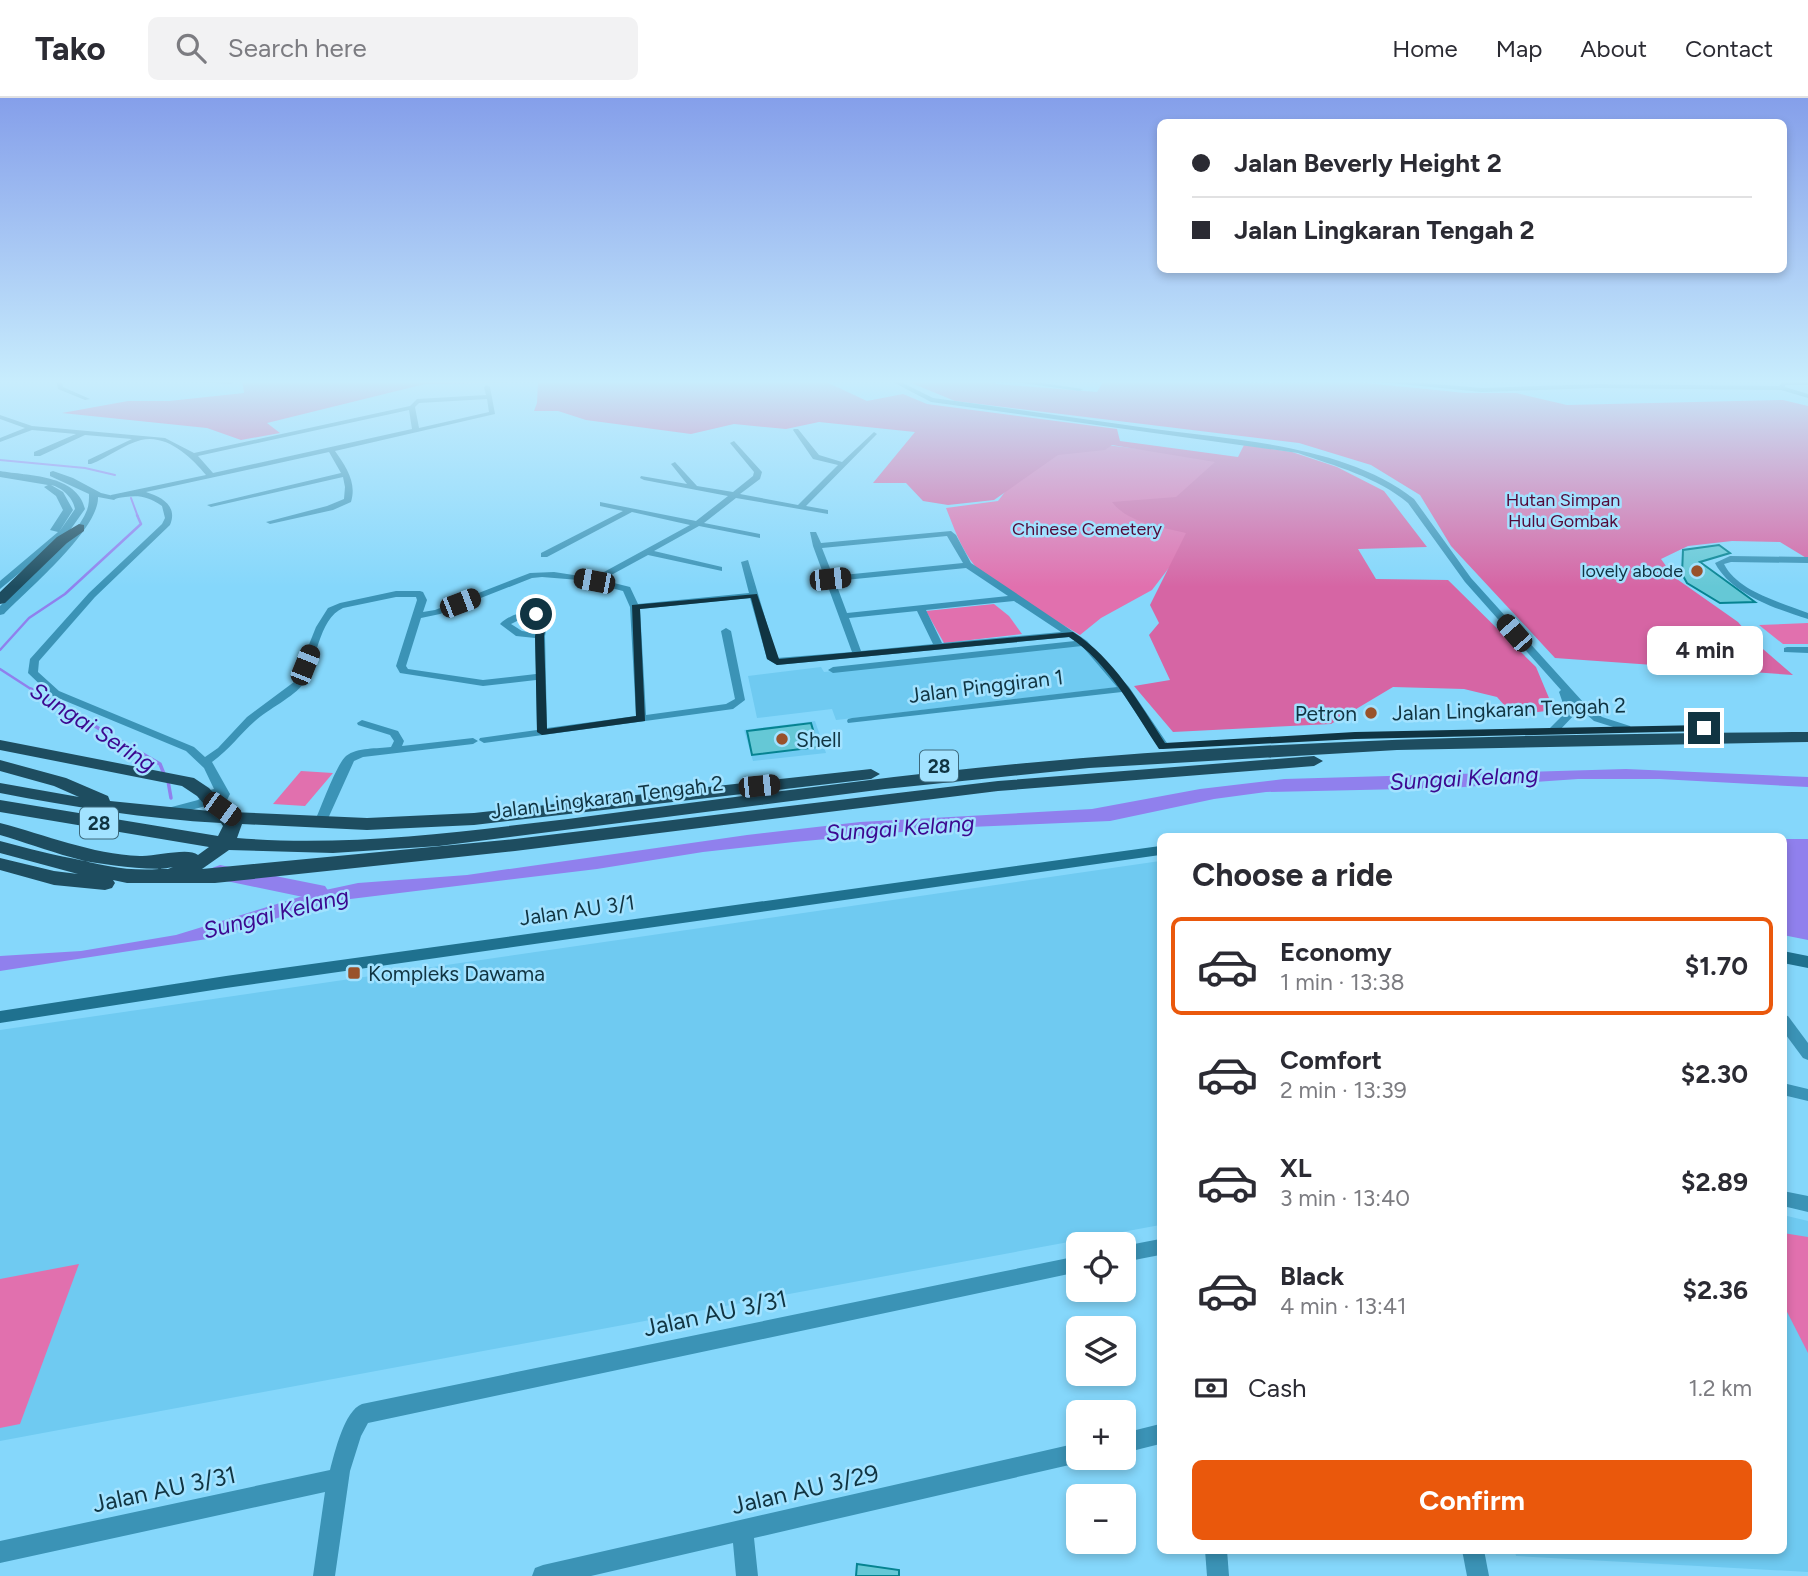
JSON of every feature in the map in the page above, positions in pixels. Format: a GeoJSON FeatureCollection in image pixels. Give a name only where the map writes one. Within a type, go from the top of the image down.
{"type":"FeatureCollection","features":[{"type":"Feature","properties":{"kind":"highway"},"geometry":{"type":"LineString","coordinates":[[0,600],[62,540],[79,528]]}},
{"type":"Feature","properties":{"kind":"highway","name":"Jalan Lingkaran Tengah 2"},"geometry":{"type":"LineString","coordinates":[[0,788],[74,802],[164,813],[233,828],[320,823],[418,823],[474,820],[979,761],[1163,746],[1315,737],[1626,728],[1808,727]]}},
{"type":"Feature","properties":{"kind":"highway","name":"Jalan Lingkaran Tengah 2"},"geometry":{"type":"LineString","coordinates":[[3,806],[220,843],[296,847],[341,846],[445,840],[985,772],[1361,747],[1638,738],[1808,737]]}},
{"type":"Feature","properties":{"kind":"highway"},"geometry":{"type":"LineString","coordinates":[[0,745],[188,782],[203,792],[233,828]]}},
{"type":"Feature","properties":{"kind":"highway"},"geometry":{"type":"LineString","coordinates":[[0,847],[91,870],[127,876],[187,878],[327,866],[984,788],[1330,760],[1352,755],[1361,747]]}},
{"type":"Feature","properties":{"kind":"highway"},"geometry":{"type":"LineString","coordinates":[[0,765],[60,782],[113,807]]}},
{"type":"Feature","properties":{"kind":"highway"},"geometry":{"type":"LineString","coordinates":[[0,829],[104,858],[152,864],[196,855],[233,828]]}},
{"type":"Feature","properties":{"kind":"highway"},"geometry":{"type":"LineString","coordinates":[[0,864],[85,883],[138,881],[175,873],[217,854],[233,828]]}},
{"type":"Feature","properties":{"kind":"main road","name":"Jalan AU 3/1"},"geometry":{"type":"LineString","coordinates":[[0,1017],[226,982],[1157,850]]}},
{"type":"Feature","properties":{"kind":"main road"},"geometry":{"type":"LineString","coordinates":[[1787,958],[1808,962]]}},
{"type":"Feature","properties":{"kind":"street"},"geometry":{"type":"LineString","coordinates":[[37,454],[48,449]]}},
{"type":"Feature","properties":{"kind":"street"},"geometry":{"type":"LineString","coordinates":[[91,462],[118,449]]}},
{"type":"Feature","properties":{"kind":"street"},"geometry":{"type":"LineString","coordinates":[[182,449],[193,455],[211,477]]}},
{"type":"Feature","properties":{"kind":"street"},"geometry":{"type":"LineString","coordinates":[[193,455],[220,449]]}},
{"type":"Feature","properties":{"kind":"street"},"geometry":{"type":"LineString","coordinates":[[0,612],[79,528],[93,509],[114,498],[335,449]]}},
{"type":"Feature","properties":{"kind":"street"},"geometry":{"type":"LineString","coordinates":[[594,581],[696,524],[758,477],[758,472],[739,449]]}},
{"type":"Feature","properties":{"kind":"street"},"geometry":{"type":"LineString","coordinates":[[810,449],[816,457],[844,464]]}},
{"type":"Feature","properties":{"kind":"street"},"geometry":{"type":"LineString","coordinates":[[800,507],[859,449]]}},
{"type":"Feature","properties":{"kind":"street"},"geometry":{"type":"LineString","coordinates":[[1287,449],[1357,471],[1401,493],[1411,501],[1468,580],[1561,686],[1590,714],[1626,728]]}},
{"type":"Feature","properties":{"kind":"street"},"geometry":{"type":"LineString","coordinates":[[270,522],[341,505],[350,495],[346,474],[331,450]]}},
{"type":"Feature","properties":{"kind":"street"},"geometry":{"type":"LineString","coordinates":[[675,464],[694,487]]}},
{"type":"Feature","properties":{"kind":"street"},"geometry":{"type":"LineString","coordinates":[[0,472],[49,473],[74,480],[93,494],[114,498]]}},
{"type":"Feature","properties":{"kind":"street"},"geometry":{"type":"LineString","coordinates":[[0,472],[60,484],[78,499],[80,509],[75,519],[0,586]]}},
{"type":"Feature","properties":{"kind":"street"},"geometry":{"type":"LineString","coordinates":[[0,472],[38,484],[60,494],[66,501],[68,510],[65,517],[31,554],[28,563]]}},
{"type":"Feature","properties":{"kind":"street"},"geometry":{"type":"LineString","coordinates":[[211,505],[346,474]]}},
{"type":"Feature","properties":{"kind":"street"},"geometry":{"type":"LineString","coordinates":[[644,478],[825,512]]}},
{"type":"Feature","properties":{"kind":"street"},"geometry":{"type":"LineString","coordinates":[[140,493],[155,497],[166,505],[169,518],[166,525],[92,595],[34,661],[33,673],[55,693],[190,749],[213,769],[217,788],[224,794],[219,805],[233,828]]}},
{"type":"Feature","properties":{"kind":"street"},"geometry":{"type":"LineString","coordinates":[[93,494],[93,509]]}},
{"type":"Feature","properties":{"kind":"street"},"geometry":{"type":"LineString","coordinates":[[603,504],[757,536]]}},
{"type":"Feature","properties":{"kind":"street"},"geometry":{"type":"LineString","coordinates":[[544,555],[630,510]]}},
{"type":"Feature","properties":{"kind":"street"},"geometry":{"type":"LineString","coordinates":[[817,546],[948,533],[952,535],[968,565],[1084,643],[1125,689],[1163,746]]}},
{"type":"Feature","properties":{"kind":"street"},"geometry":{"type":"LineString","coordinates":[[813,534],[858,655]]}},
{"type":"Feature","properties":{"kind":"street"},"geometry":{"type":"LineString","coordinates":[[647,552],[719,569]]}},
{"type":"Feature","properties":{"kind":"street"},"geometry":{"type":"LineString","coordinates":[[1808,560],[1731,559],[1719,563],[1721,572],[1734,582],[1808,616]]}},
{"type":"Feature","properties":{"kind":"street"},"geometry":{"type":"LineString","coordinates":[[744,562],[772,659],[777,662],[1070,634]]}},
{"type":"Feature","properties":{"kind":"street"},"geometry":{"type":"LineString","coordinates":[[830,579],[968,565]]}},
{"type":"Feature","properties":{"kind":"street"},"geometry":{"type":"LineString","coordinates":[[416,616],[438,612],[530,576],[558,574],[627,589],[635,607],[641,719]]}},
{"type":"Feature","properties":{"kind":"street"},"geometry":{"type":"LineString","coordinates":[[205,762],[222,750],[251,719],[298,684],[321,627],[331,610],[340,606],[408,593],[420,594],[422,600],[401,666],[404,671],[483,683],[542,676]]}},
{"type":"Feature","properties":{"kind":"street"},"geometry":{"type":"LineString","coordinates":[[635,607],[754,596]]}},
{"type":"Feature","properties":{"kind":"street"},"geometry":{"type":"LineString","coordinates":[[843,616],[1014,598]]}},
{"type":"Feature","properties":{"kind":"street"},"geometry":{"type":"LineString","coordinates":[[920,608],[939,647]]}},
{"type":"Feature","properties":{"kind":"street"},"geometry":{"type":"LineString","coordinates":[[320,823],[350,759],[373,751],[478,741],[729,707],[738,703],[740,700],[726,631]]}},
{"type":"Feature","properties":{"kind":"street"},"geometry":{"type":"LineString","coordinates":[[540,636],[542,732]]}},
{"type":"Feature","properties":{"kind":"street"},"geometry":{"type":"LineString","coordinates":[[832,670],[1084,643]]}},
{"type":"Feature","properties":{"kind":"street"},"geometry":{"type":"LineString","coordinates":[[1787,650],[1808,650]]}},
{"type":"Feature","properties":{"kind":"street"},"geometry":{"type":"LineString","coordinates":[[1554,730],[1571,712],[1561,686]]}},
{"type":"Feature","properties":{"kind":"street","name":"Jalan Pinggiran 1"},"geometry":{"type":"LineString","coordinates":[[852,721],[1125,689]]}},
{"type":"Feature","properties":{"kind":"street"},"geometry":{"type":"LineString","coordinates":[[362,723],[394,733],[399,741],[396,748]]}},
{"type":"Feature","properties":{"kind":"street"},"geometry":{"type":"LineString","coordinates":[[164,813],[202,803],[217,788]]}},
{"type":"Feature","properties":{"kind":"street"},"geometry":{"type":"LineString","coordinates":[[1787,1025],[1808,1054]]}},
{"type":"Feature","properties":{"kind":"street"},"geometry":{"type":"LineString","coordinates":[[1787,1090],[1808,1095]]}},
{"type":"Feature","properties":{"kind":"street"},"geometry":{"type":"LineString","coordinates":[[1787,1199],[1808,1204]]}},
{"type":"Feature","properties":{"kind":"street"},"geometry":{"type":"LineString","coordinates":[[1136,1252],[1157,1248]]}},
{"type":"Feature","properties":{"kind":"street","name":"Jalan AU 3/31"},"geometry":{"type":"LineString","coordinates":[[0,1552],[340,1478],[350,1432],[362,1414],[1066,1267]]}},
{"type":"Feature","properties":{"kind":"street"},"geometry":{"type":"LineString","coordinates":[[1136,1440],[1157,1435]]}},
{"type":"Feature","properties":{"kind":"street","name":"Jalan AU 3/29"},"geometry":{"type":"LineString","coordinates":[[543,1576],[1066,1456]]}},
{"type":"Feature","properties":{"kind":"street"},"geometry":{"type":"LineString","coordinates":[[324,1576],[340,1478]]}},
{"type":"Feature","properties":{"kind":"street"},"geometry":{"type":"LineString","coordinates":[[742,1531],[747,1576]]}},
{"type":"Feature","properties":{"kind":"street"},"geometry":{"type":"LineString","coordinates":[[1216,1554],[1218,1576]]}},
{"type":"Feature","properties":{"kind":"street"},"geometry":{"type":"LineString","coordinates":[[1473,1554],[1478,1576]]}},
{"type":"Feature","properties":{"kind":"shaded area"},"geometry":{"type":"Polygon","coordinates":[[[1082,645],[1119,687],[836,720],[832,709],[757,718],[748,676],[821,667],[824,672],[1082,645]]]}},
{"type":"Feature","properties":{"kind":"shaded area","name":"Shell"},"geometry":{"type":"Polygon","coordinates":[[[815,721],[826,753],[753,761],[744,730],[815,721]]]}},
{"type":"Feature","properties":{"kind":"shaded area"},"geometry":{"type":"Polygon","coordinates":[[[1157,861],[1157,1226],[1122,1232],[1066,1232],[1066,1243],[0,1441],[0,1030],[1157,861]]]}},
{"type":"Feature","properties":{"kind":"shaded area"},"geometry":{"type":"Polygon","coordinates":[[[1787,1216],[1808,1221],[1808,1572],[1516,1556],[1787,1554],[1787,1216]]]}},
{"type":"Feature","properties":{"kind":"green space"},"geometry":{"type":"Polygon","coordinates":[[[901,449],[1106,449],[1058,455],[994,500],[948,505],[923,501],[906,483],[873,483],[901,449]]]}},
{"type":"Feature","properties":{"kind":"green space","name":"Chinese Cemetery"},"geometry":{"type":"Polygon","coordinates":[[[1084,449],[1140,449],[1234,460],[1191,539],[1152,590],[1101,618],[1080,635],[1010,594],[984,575],[966,553],[946,508],[998,501],[1014,480],[1040,457],[1084,449]]]}},
{"type":"Feature","properties":{"kind":"green space"},"geometry":{"type":"Polygon","coordinates":[[[1136,449],[1179,449],[1238,457],[1242,449],[1292,452],[1337,467],[1384,491],[1427,547],[1358,549],[1376,579],[1448,580],[1536,667],[1554,710],[1513,715],[1497,697],[1464,689],[1393,687],[1331,724],[1173,732],[1134,686],[1170,680],[1149,635],[1159,623],[1150,605],[1186,533],[1136,519],[1112,502],[1176,497],[1215,462],[1136,449]]]}},
{"type":"Feature","properties":{"kind":"green space","name":"Hutan Simpan Hulu Gombak"},"geometry":{"type":"Polygon","coordinates":[[[1319,449],[1808,449],[1808,559],[1780,542],[1732,541],[1688,546],[1661,559],[1674,577],[1738,622],[1756,643],[1793,675],[1555,658],[1451,546],[1420,495],[1371,465],[1319,449]]]}},
{"type":"Feature","properties":{"kind":"green space"},"geometry":{"type":"Polygon","coordinates":[[[994,604],[1009,616],[1022,634],[944,643],[926,611],[994,604]]]}},
{"type":"Feature","properties":{"kind":"green space"},"geometry":{"type":"Polygon","coordinates":[[[1808,623],[1808,644],[1783,644],[1759,625],[1808,623]]]}},
{"type":"Feature","properties":{"kind":"green space"},"geometry":{"type":"Polygon","coordinates":[[[301,771],[333,773],[305,806],[273,804],[301,771]]]}},
{"type":"Feature","properties":{"kind":"green space"},"geometry":{"type":"Polygon","coordinates":[[[1787,1234],[1808,1237],[1808,1353],[1787,1312],[1787,1234]]]}},
{"type":"Feature","properties":{"kind":"green space"},"geometry":{"type":"Polygon","coordinates":[[[79,1264],[20,1424],[0,1428],[0,1279],[79,1264]]]}},
{"type":"Feature","properties":{"kind":"water","name":"Sungai Kelang"},"geometry":{"type":"Polygon","coordinates":[[[1626,769],[1808,777],[1808,787],[1660,779],[1578,779],[1449,788],[1266,792],[1214,799],[1110,821],[945,828],[794,842],[334,901],[207,939],[0,971],[0,956],[81,951],[176,935],[316,892],[358,883],[467,875],[747,835],[860,822],[1092,809],[1200,789],[1284,779],[1626,769]]]}},
{"type":"Feature","properties":{"kind":"water"},"geometry":{"type":"Polygon","coordinates":[[[1787,839],[1808,839],[1808,940],[1787,936],[1787,839]]]}},
{"type":"Feature","properties":{"kind":"building","name":"lovely abode"},"geometry":{"type":"Polygon","coordinates":[[[1719,545],[1730,553],[1700,562],[1755,602],[1720,603],[1687,583],[1682,574],[1683,550],[1719,545]]]}},
{"type":"Feature","properties":{"kind":"building","name":"Shell"},"geometry":{"type":"Polygon","coordinates":[[[811,723],[818,747],[752,755],[747,731],[811,723]]]}},
{"type":"Feature","properties":{"kind":"building"},"geometry":{"type":"Polygon","coordinates":[[[857,1564],[899,1570],[899,1576],[856,1576],[857,1564]]]}},
{"type":"Feature","properties":{"kind":"waterway","name":"Sungai Sering"},"geometry":{"type":"LineString","coordinates":[[0,460],[85,468],[115,475]]}},
{"type":"Feature","properties":{"kind":"waterway","name":"Sungai Sering"},"geometry":{"type":"LineString","coordinates":[[131,498],[138,517]]}},
{"type":"Feature","properties":{"kind":"waterway","name":"Sungai Sering"},"geometry":{"type":"LineString","coordinates":[[0,650],[29,618],[65,594],[141,524],[137,515]]}},
{"type":"Feature","properties":{"kind":"waterway","name":"Sungai Sering"},"geometry":{"type":"LineString","coordinates":[[0,669],[34,691]]}},
{"type":"Feature","properties":{"kind":"waterway","name":"Sungai Sering"},"geometry":{"type":"LineString","coordinates":[[31,689],[160,764],[164,774]]}},
{"type":"Feature","properties":{"kind":"waterway","name":"Sungai Sering"},"geometry":{"type":"LineString","coordinates":[[168,781],[171,798]]}},
{"type":"Feature","properties":{"kind":"waterway","name":"Sungai Sering"},"geometry":{"type":"LineString","coordinates":[[220,873],[316,892],[321,898]]}},
{"type":"Feature","properties":{"kind":"place","name":"lovely abode"},"geometry":{"type":"Point","coordinates":[1697,571]}},
{"type":"Feature","properties":{"kind":"place","name":"Petron"},"geometry":{"type":"Point","coordinates":[1371,713]}},
{"type":"Feature","properties":{"kind":"place","name":"Shell"},"geometry":{"type":"Point","coordinates":[782,739]}},
{"type":"Feature","properties":{"kind":"place","name":"Kompleks Dawama"},"geometry":{"type":"Point","coordinates":[354,973]}},
{"type":"Feature","properties":{"kind":"route"},"geometry":{"type":"LineString","coordinates":[[536,614],[544,616],[540,636],[542,732],[641,719],[635,607],[754,596],[772,659],[785,663],[1070,634],[1084,643],[1125,689],[1163,746],[1263,739],[1704,728]]}}]}
